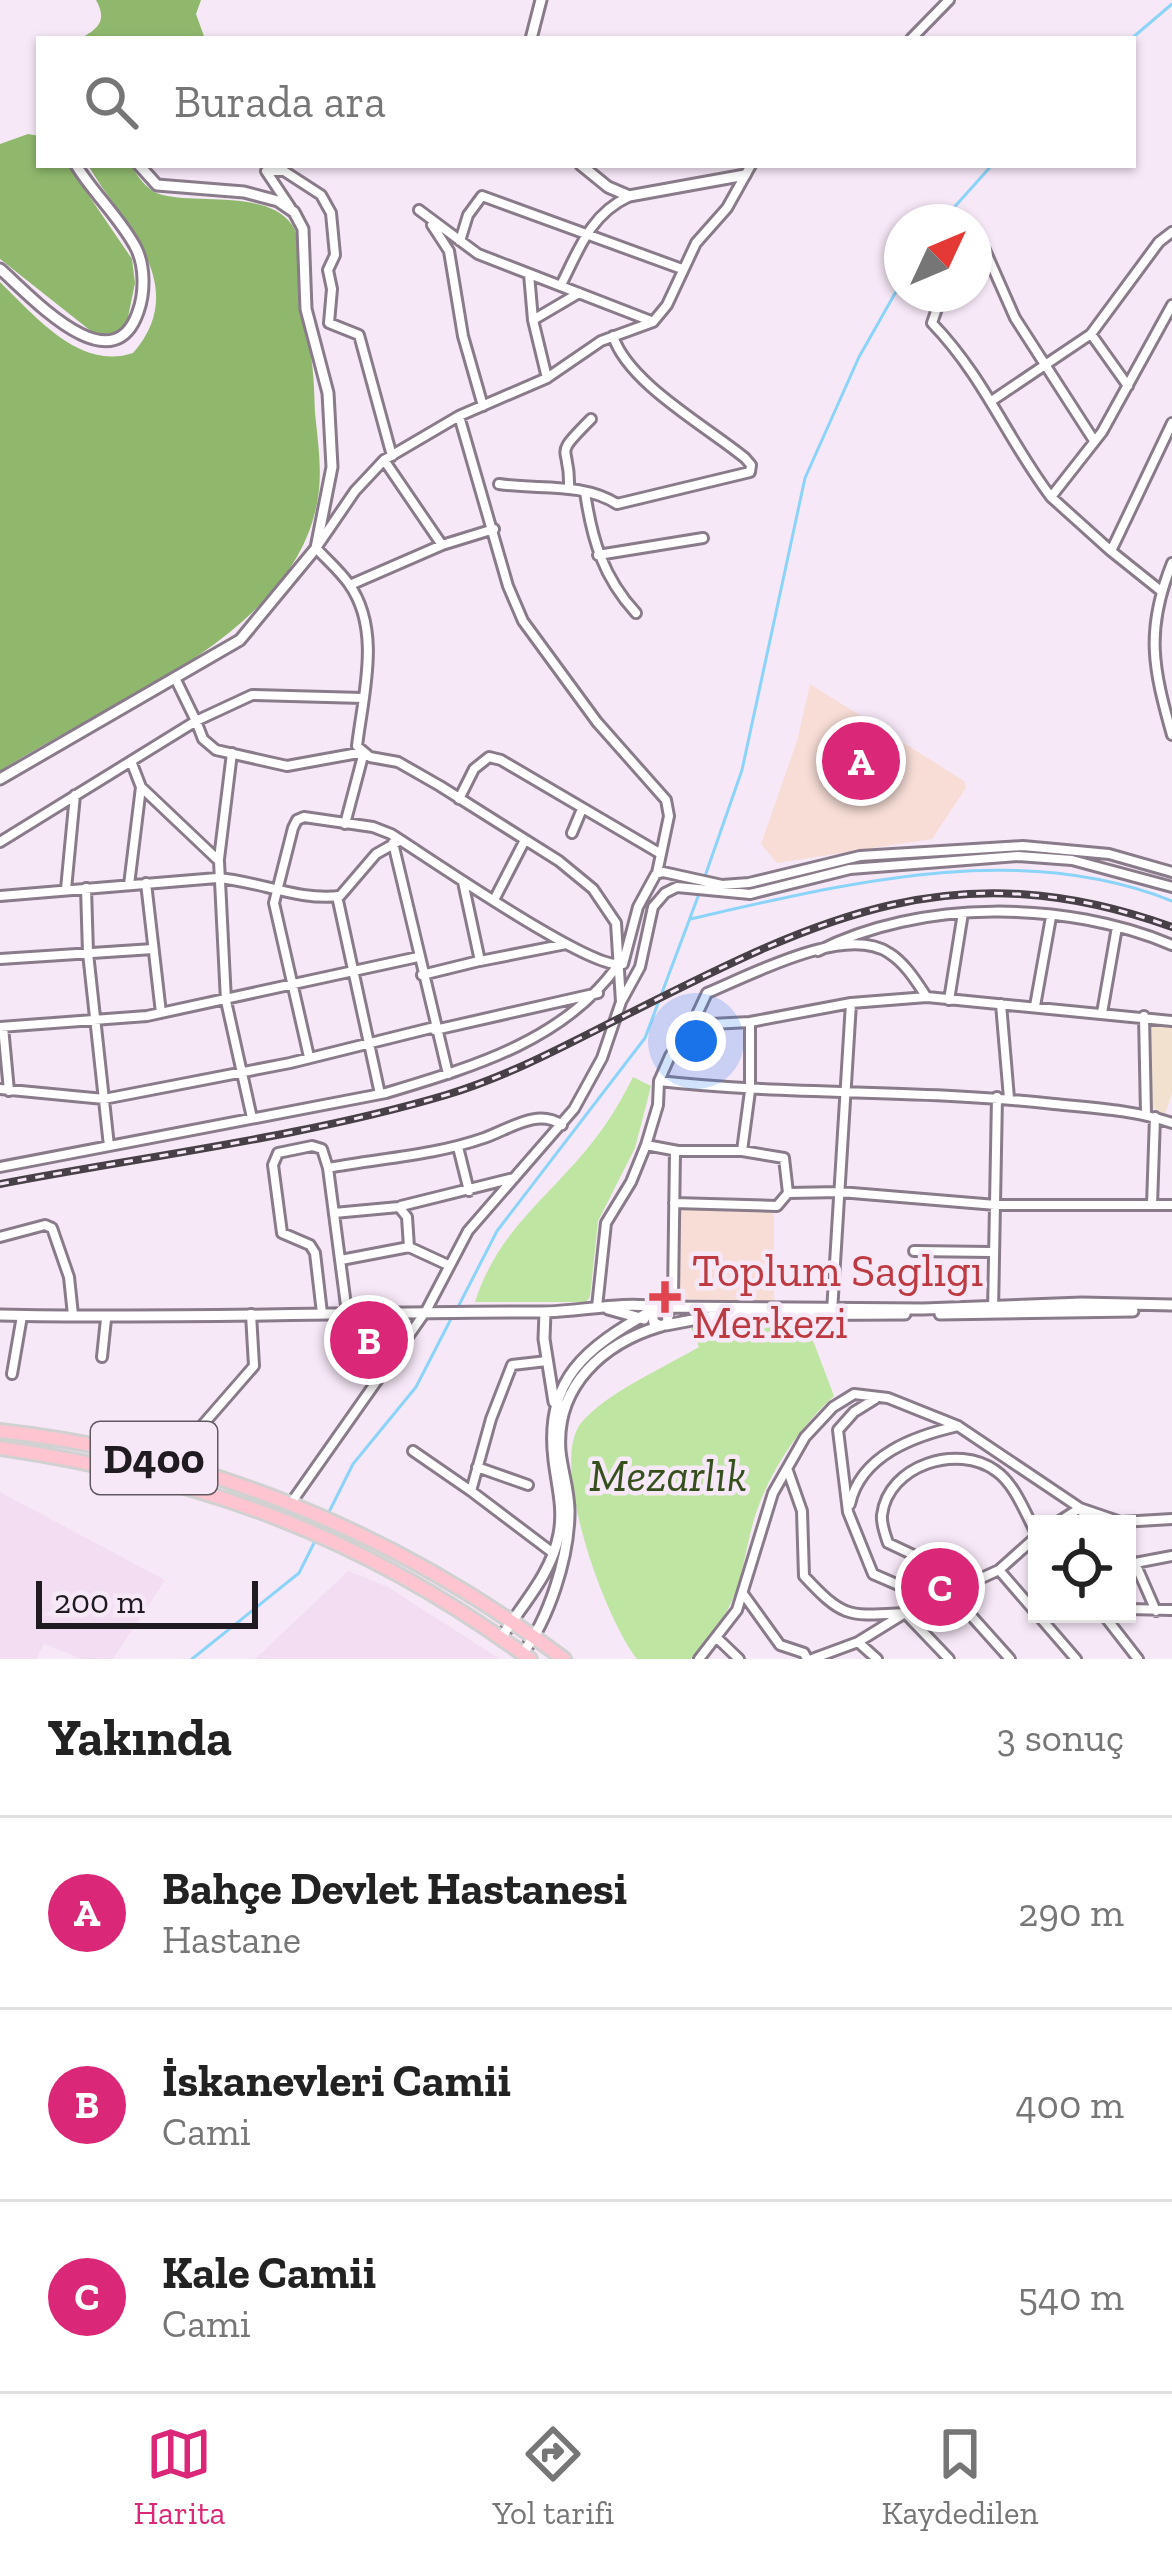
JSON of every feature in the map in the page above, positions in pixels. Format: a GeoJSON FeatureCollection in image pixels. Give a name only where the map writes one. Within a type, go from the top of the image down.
{"type":"FeatureCollection","features":[{"type":"Feature","properties":{"kind":"highway","name":"D400"},"geometry":{"type":"LineString","coordinates":[[0,1431],[69,1438],[193,1467],[297,1505],[440,1575],[564,1659]]}},
{"type":"Feature","properties":{"kind":"highway","name":"D400"},"geometry":{"type":"LineString","coordinates":[[0,1448],[66,1457],[187,1486],[297,1523],[424,1586],[526,1656]]}},
{"type":"Feature","properties":{"kind":"street"},"geometry":{"type":"LineString","coordinates":[[532,36],[541,0]]}},
{"type":"Feature","properties":{"kind":"street"},"geometry":{"type":"LineString","coordinates":[[914,36],[950,0]]}},
{"type":"Feature","properties":{"kind":"street"},"geometry":{"type":"LineString","coordinates":[[0,269],[58,320],[91,341],[108,342],[126,332],[138,312],[144,279],[137,249],[78,168]]}},
{"type":"Feature","properties":{"kind":"street"},"geometry":{"type":"LineString","coordinates":[[142,168],[157,185],[244,192],[278,201],[294,212]]}},
{"type":"Feature","properties":{"kind":"street"},"geometry":{"type":"LineString","coordinates":[[585,168],[608,187],[629,196]]}},
{"type":"Feature","properties":{"kind":"street"},"geometry":{"type":"LineString","coordinates":[[561,285],[606,207],[629,196],[748,170]]}},
{"type":"Feature","properties":{"kind":"street"},"geometry":{"type":"LineString","coordinates":[[0,779],[240,640],[316,548],[355,491],[388,458],[458,416],[547,378],[613,336],[652,322],[667,305],[696,243],[727,208],[748,170]]}},
{"type":"Feature","properties":{"kind":"street"},"geometry":{"type":"LineString","coordinates":[[316,548],[332,466],[328,393],[309,323],[303,229],[266,172],[284,171],[321,195],[331,212],[335,255],[328,270],[332,289],[329,322],[359,335],[388,458],[442,544]]}},
{"type":"Feature","properties":{"kind":"street"},"geometry":{"type":"LineString","coordinates":[[460,241],[468,215],[482,196],[682,269]]}},
{"type":"Feature","properties":{"kind":"street"},"geometry":{"type":"LineString","coordinates":[[483,406],[463,336],[448,251],[419,210],[478,254],[652,322]]}},
{"type":"Feature","properties":{"kind":"street"},"geometry":{"type":"LineString","coordinates":[[993,400],[1091,334],[1159,242],[1172,232]]}},
{"type":"Feature","properties":{"kind":"street"},"geometry":{"type":"LineString","coordinates":[[992,264],[1016,318],[1093,440]]}},
{"type":"Feature","properties":{"kind":"street"},"geometry":{"type":"LineString","coordinates":[[529,273],[533,320],[547,378]]}},
{"type":"Feature","properties":{"kind":"street"},"geometry":{"type":"LineString","coordinates":[[533,320],[580,292]]}},
{"type":"Feature","properties":{"kind":"street"},"geometry":{"type":"LineString","coordinates":[[1051,497],[1102,432],[1168,325],[1172,305]]}},
{"type":"Feature","properties":{"kind":"street"},"geometry":{"type":"LineString","coordinates":[[936,312],[932,323],[993,400],[1031,471],[1051,497],[1162,591]]}},
{"type":"Feature","properties":{"kind":"street"},"geometry":{"type":"LineString","coordinates":[[1091,334],[1128,386]]}},
{"type":"Feature","properties":{"kind":"street"},"geometry":{"type":"LineString","coordinates":[[499,484],[569,489],[604,496],[617,504],[751,469],[745,458],[636,372],[618,351],[613,336]]}},
{"type":"Feature","properties":{"kind":"street"},"geometry":{"type":"LineString","coordinates":[[458,416],[508,586],[523,621],[597,722],[666,800],[670,816],[656,874],[638,907],[624,950],[621,1002]]}},
{"type":"Feature","properties":{"kind":"street"},"geometry":{"type":"LineString","coordinates":[[569,489],[564,446],[591,419]]}},
{"type":"Feature","properties":{"kind":"street"},"geometry":{"type":"LineString","coordinates":[[1111,551],[1172,423]]}},
{"type":"Feature","properties":{"kind":"street"},"geometry":{"type":"LineString","coordinates":[[585,492],[608,579],[636,613]]}},
{"type":"Feature","properties":{"kind":"street"},"geometry":{"type":"LineString","coordinates":[[350,585],[442,544],[494,529]]}},
{"type":"Feature","properties":{"kind":"street"},"geometry":{"type":"LineString","coordinates":[[598,555],[703,538]]}},
{"type":"Feature","properties":{"kind":"street"},"geometry":{"type":"LineString","coordinates":[[316,548],[350,585],[364,615],[357,746],[398,762],[460,799],[592,889],[616,923],[621,1002]]}},
{"type":"Feature","properties":{"kind":"street"},"geometry":{"type":"LineString","coordinates":[[1172,563],[1162,591],[1153,650],[1156,681],[1172,735]]}},
{"type":"Feature","properties":{"kind":"street"},"geometry":{"type":"LineString","coordinates":[[176,680],[205,741],[216,750],[287,766],[364,752]]}},
{"type":"Feature","properties":{"kind":"street"},"geometry":{"type":"LineString","coordinates":[[0,842],[196,721],[252,695],[363,698]]}},
{"type":"Feature","properties":{"kind":"street"},"geometry":{"type":"LineString","coordinates":[[345,824],[364,752]]}},
{"type":"Feature","properties":{"kind":"street"},"geometry":{"type":"LineString","coordinates":[[232,753],[217,878],[226,1001],[252,1118]]}},
{"type":"Feature","properties":{"kind":"street"},"geometry":{"type":"LineString","coordinates":[[460,799],[474,770],[489,757],[501,760],[661,854]]}},
{"type":"Feature","properties":{"kind":"street"},"geometry":{"type":"LineString","coordinates":[[131,761],[141,787],[219,861]]}},
{"type":"Feature","properties":{"kind":"street"},"geometry":{"type":"LineString","coordinates":[[129,885],[141,787]]}},
{"type":"Feature","properties":{"kind":"street"},"geometry":{"type":"LineString","coordinates":[[66,889],[75,795]]}},
{"type":"Feature","properties":{"kind":"street"},"geometry":{"type":"LineString","coordinates":[[572,833],[582,809]]}},
{"type":"Feature","properties":{"kind":"street"},"geometry":{"type":"LineString","coordinates":[[309,1057],[274,903],[297,820],[304,817],[373,827],[566,944],[604,965],[619,964]]}},
{"type":"Feature","properties":{"kind":"street"},"geometry":{"type":"LineString","coordinates":[[494,900],[525,840]]}},
{"type":"Feature","properties":{"kind":"street"},"geometry":{"type":"LineString","coordinates":[[0,896],[217,878],[253,880],[316,900],[349,889],[376,854],[397,842]]}},
{"type":"Feature","properties":{"kind":"street"},"geometry":{"type":"LineString","coordinates":[[397,842],[418,957],[448,1074]]}},
{"type":"Feature","properties":{"kind":"street"},"geometry":{"type":"LineString","coordinates":[[720,888],[860,856],[1023,846],[1108,854],[1172,872]]}},
{"type":"Feature","properties":{"kind":"street"},"geometry":{"type":"LineString","coordinates":[[656,874],[749,894],[850,868],[1018,856],[1072,860],[1172,887]]}},
{"type":"Feature","properties":{"kind":"street"},"geometry":{"type":"LineString","coordinates":[[463,881],[480,961]]}},
{"type":"Feature","properties":{"kind":"street"},"geometry":{"type":"LineString","coordinates":[[146,883],[161,1013]]}},
{"type":"Feature","properties":{"kind":"street"},"geometry":{"type":"LineString","coordinates":[[297,1505],[431,1310],[448,1265],[468,1231],[562,1125],[602,1058],[621,1002],[640,967],[653,907],[665,892],[691,884]]}},
{"type":"Feature","properties":{"kind":"street"},"geometry":{"type":"LineString","coordinates":[[86,888],[88,953],[109,1146]]}},
{"type":"Feature","properties":{"kind":"street"},"geometry":{"type":"LineString","coordinates":[[337,896],[380,1094]]}},
{"type":"Feature","properties":{"kind":"street"},"geometry":{"type":"LineString","coordinates":[[949,1000],[963,913]]}},
{"type":"Feature","properties":{"kind":"street"},"geometry":{"type":"LineString","coordinates":[[596,1307],[606,1223],[646,1145],[658,1105],[659,1081],[707,993],[870,927],[904,919],[963,913],[1051,917],[1117,927],[1172,945]]}},
{"type":"Feature","properties":{"kind":"street"},"geometry":{"type":"LineString","coordinates":[[1035,1006],[1051,917]]}},
{"type":"Feature","properties":{"kind":"street"},"geometry":{"type":"LineString","coordinates":[[1102,1013],[1117,927]]}},
{"type":"Feature","properties":{"kind":"street"},"geometry":{"type":"LineString","coordinates":[[422,975],[566,944]]}},
{"type":"Feature","properties":{"kind":"street"},"geometry":{"type":"LineString","coordinates":[[818,951],[866,944],[887,952],[927,997]]}},
{"type":"Feature","properties":{"kind":"street"},"geometry":{"type":"LineString","coordinates":[[0,959],[153,949]]}},
{"type":"Feature","properties":{"kind":"street"},"geometry":{"type":"LineString","coordinates":[[418,957],[161,1013],[2,1028],[5,1090],[104,1099],[598,993]]}},
{"type":"Feature","properties":{"kind":"street"},"geometry":{"type":"LineString","coordinates":[[0,1167],[380,1094],[448,1074],[517,1047],[561,1023],[598,993],[619,964]]}},
{"type":"Feature","properties":{"kind":"street"},"geometry":{"type":"LineString","coordinates":[[692,1025],[750,1022],[851,1003],[927,997],[1172,1021]]}},
{"type":"Feature","properties":{"kind":"street"},"geometry":{"type":"LineString","coordinates":[[832,1310],[851,1003]]}},
{"type":"Feature","properties":{"kind":"street"},"geometry":{"type":"LineString","coordinates":[[1001,1004],[1009,1099]]}},
{"type":"Feature","properties":{"kind":"street"},"geometry":{"type":"LineString","coordinates":[[1144,1016],[1152,1205]]}},
{"type":"Feature","properties":{"kind":"street"},"geometry":{"type":"LineString","coordinates":[[742,1151],[750,1091],[750,1022]]}},
{"type":"Feature","properties":{"kind":"street"},"geometry":{"type":"LineString","coordinates":[[659,1081],[750,1091],[997,1097],[1150,1115],[1172,1123]]}},
{"type":"Feature","properties":{"kind":"street"},"geometry":{"type":"LineString","coordinates":[[993,1310],[997,1097]]}},
{"type":"Feature","properties":{"kind":"street"},"geometry":{"type":"LineString","coordinates":[[328,1168],[458,1148],[534,1118],[551,1117],[562,1125]]}},
{"type":"Feature","properties":{"kind":"street"},"geometry":{"type":"LineString","coordinates":[[646,1145],[784,1158],[788,1193],[777,1206],[674,1203]]}},
{"type":"Feature","properties":{"kind":"street"},"geometry":{"type":"LineString","coordinates":[[322,1313],[315,1253],[310,1245],[282,1233],[273,1160],[285,1150],[317,1147],[325,1153],[347,1313]]}},
{"type":"Feature","properties":{"kind":"street"},"geometry":{"type":"LineString","coordinates":[[458,1148],[470,1191]]}},
{"type":"Feature","properties":{"kind":"street"},"geometry":{"type":"LineString","coordinates":[[660,1325],[651,1317],[673,1298],[675,1150]]}},
{"type":"Feature","properties":{"kind":"street"},"geometry":{"type":"LineString","coordinates":[[334,1213],[399,1207],[516,1178]]}},
{"type":"Feature","properties":{"kind":"street"},"geometry":{"type":"LineString","coordinates":[[788,1193],[840,1192],[996,1204],[1172,1204]]}},
{"type":"Feature","properties":{"kind":"street"},"geometry":{"type":"LineString","coordinates":[[399,1207],[407,1216],[409,1247]]}},
{"type":"Feature","properties":{"kind":"street"},"geometry":{"type":"LineString","coordinates":[[0,1237],[45,1225],[52,1228],[69,1277],[74,1315]]}},
{"type":"Feature","properties":{"kind":"street"},"geometry":{"type":"LineString","coordinates":[[341,1260],[409,1247],[448,1265]]}},
{"type":"Feature","properties":{"kind":"street"},"geometry":{"type":"LineString","coordinates":[[914,1251],[992,1252]]}},
{"type":"Feature","properties":{"kind":"street"},"geometry":{"type":"LineString","coordinates":[[0,1315],[106,1319],[251,1312],[545,1312],[616,1304],[832,1310],[1172,1308]]}},
{"type":"Feature","properties":{"kind":"street"},"geometry":{"type":"LineString","coordinates":[[596,1307],[660,1325]]}},
{"type":"Feature","properties":{"kind":"street"},"geometry":{"type":"LineString","coordinates":[[554,1404],[563,1382],[586,1354],[640,1317],[662,1308]]}},
{"type":"Feature","properties":{"kind":"street"},"geometry":{"type":"LineString","coordinates":[[660,1325],[670,1318],[662,1308]]}},
{"type":"Feature","properties":{"kind":"street"},"geometry":{"type":"LineString","coordinates":[[526,1656],[568,1526],[560,1434],[568,1393],[582,1373],[615,1346],[660,1325],[719,1315],[832,1310]]}},
{"type":"Feature","properties":{"kind":"street"},"geometry":{"type":"LineString","coordinates":[[166,1442],[175,1431],[200,1427],[254,1366],[251,1312]]}},
{"type":"Feature","properties":{"kind":"street"},"geometry":{"type":"LineString","coordinates":[[501,1638],[541,1583],[562,1511],[545,1312]]}},
{"type":"Feature","properties":{"kind":"street"},"geometry":{"type":"LineString","coordinates":[[12,1374],[22,1316]]}},
{"type":"Feature","properties":{"kind":"street"},"geometry":{"type":"LineString","coordinates":[[102,1357],[106,1319]]}},
{"type":"Feature","properties":{"kind":"street"},"geometry":{"type":"LineString","coordinates":[[471,1492],[512,1365],[547,1361]]}},
{"type":"Feature","properties":{"kind":"street"},"geometry":{"type":"LineString","coordinates":[[699,1659],[737,1610],[773,1493],[805,1437],[833,1407],[854,1394],[888,1398],[958,1426],[1079,1508],[1121,1522],[1172,1519]]}},
{"type":"Feature","properties":{"kind":"street"},"geometry":{"type":"LineString","coordinates":[[877,1398],[854,1412],[838,1430],[848,1512],[873,1574],[910,1590]]}},
{"type":"Feature","properties":{"kind":"street"},"geometry":{"type":"LineString","coordinates":[[848,1512],[851,1496],[878,1460],[907,1441],[958,1426]]}},
{"type":"Feature","properties":{"kind":"street"},"geometry":{"type":"LineString","coordinates":[[413,1451],[553,1553]]}},
{"type":"Feature","properties":{"kind":"street"},"geometry":{"type":"LineString","coordinates":[[971,1582],[888,1543],[881,1519],[886,1500],[902,1476],[920,1465],[945,1460],[991,1466],[1004,1477],[1028,1520]]}},
{"type":"Feature","properties":{"kind":"street"},"geometry":{"type":"LineString","coordinates":[[477,1467],[528,1485]]}},
{"type":"Feature","properties":{"kind":"street"},"geometry":{"type":"LineString","coordinates":[[788,1470],[802,1511],[804,1576],[839,1612],[860,1616],[905,1613]]}},
{"type":"Feature","properties":{"kind":"street"},"geometry":{"type":"LineString","coordinates":[[1068,1515],[1079,1508]]}},
{"type":"Feature","properties":{"kind":"street"},"geometry":{"type":"LineString","coordinates":[[1079,1508],[1085,1515]]}},
{"type":"Feature","properties":{"kind":"street"},"geometry":{"type":"LineString","coordinates":[[744,1594],[780,1645],[810,1659],[858,1642],[905,1613],[999,1570],[1028,1544]]}},
{"type":"Feature","properties":{"kind":"street"},"geometry":{"type":"LineString","coordinates":[[1136,1562],[1172,1556]]}},
{"type":"Feature","properties":{"kind":"street"},"geometry":{"type":"LineString","coordinates":[[999,1570],[1076,1659]]}},
{"type":"Feature","properties":{"kind":"street"},"geometry":{"type":"LineString","coordinates":[[1136,1574],[1156,1611]]}},
{"type":"Feature","properties":{"kind":"street"},"geometry":{"type":"LineString","coordinates":[[950,1592],[1010,1659]]}},
{"type":"Feature","properties":{"kind":"street"},"geometry":{"type":"LineString","coordinates":[[1136,1610],[1172,1610]]}},
{"type":"Feature","properties":{"kind":"street"},"geometry":{"type":"LineString","coordinates":[[905,1613],[949,1659]]}},
{"type":"Feature","properties":{"kind":"street"},"geometry":{"type":"LineString","coordinates":[[1110,1623],[1138,1659]]}},
{"type":"Feature","properties":{"kind":"street"},"geometry":{"type":"LineString","coordinates":[[716,1637],[739,1659]]}},
{"type":"Feature","properties":{"kind":"street"},"geometry":{"type":"LineString","coordinates":[[858,1642],[877,1659]]}},
{"type":"Feature","properties":{"kind":"shaded area"},"geometry":{"type":"Polygon","coordinates":[[[810,684],[964,781],[966,788],[932,839],[777,863],[761,844],[797,741],[810,684]]]}},
{"type":"Feature","properties":{"kind":"shaded area"},"geometry":{"type":"Polygon","coordinates":[[[1150,1021],[1172,1026],[1172,1093],[1165,1114],[1150,1107],[1150,1021]]]}},
{"type":"Feature","properties":{"kind":"shaded area"},"geometry":{"type":"Polygon","coordinates":[[[774,1209],[774,1301],[680,1299],[680,1210],[774,1209]]]}},
{"type":"Feature","properties":{"kind":"shaded area"},"geometry":{"type":"Polygon","coordinates":[[[0,1492],[165,1580],[113,1659],[82,1659],[44,1644],[36,1659],[0,1659],[0,1492]]]}},
{"type":"Feature","properties":{"kind":"shaded area"},"geometry":{"type":"Polygon","coordinates":[[[348,1571],[388,1587],[500,1659],[255,1659],[348,1571]]]}},
{"type":"Feature","properties":{"kind":"green space"},"geometry":{"type":"Polygon","coordinates":[[[96,0],[201,0],[196,14],[204,36],[84,36],[101,20],[96,0]]]}},
{"type":"Feature","properties":{"kind":"green space"},"geometry":{"type":"Polygon","coordinates":[[[36,135],[36,168],[70,168],[132,259],[135,283],[126,327],[101,339],[0,259],[0,144],[36,135]]]}},
{"type":"Feature","properties":{"kind":"green space"},"geometry":{"type":"Polygon","coordinates":[[[90,168],[133,168],[158,193],[250,202],[281,214],[292,225],[302,264],[313,368],[317,503],[300,551],[271,593],[233,630],[139,693],[0,771],[0,282],[43,324],[77,347],[114,357],[133,353],[150,327],[156,303],[154,278],[133,232],[90,168]]]}},
{"type":"Feature","properties":{"kind":"green space"},"geometry":{"type":"Polygon","coordinates":[[[633,1077],[651,1086],[635,1148],[598,1221],[590,1297],[586,1302],[475,1302],[509,1237],[594,1140],[633,1077]]]}},
{"type":"Feature","properties":{"kind":"green space","name":"Mezarlık"},"geometry":{"type":"Polygon","coordinates":[[[729,1322],[806,1322],[834,1396],[778,1464],[756,1513],[735,1594],[717,1626],[691,1659],[637,1659],[611,1612],[585,1542],[571,1472],[573,1444],[581,1423],[605,1401],[699,1347],[691,1328],[729,1322]]]}},
{"type":"Feature","properties":{"kind":"waterway"},"geometry":{"type":"LineString","coordinates":[[1135,36],[1172,4]]}},
{"type":"Feature","properties":{"kind":"waterway"},"geometry":{"type":"LineString","coordinates":[[957,204],[989,168]]}},
{"type":"Feature","properties":{"kind":"waterway"},"geometry":{"type":"LineString","coordinates":[[704,879],[742,770],[805,478],[884,312]]}},
{"type":"Feature","properties":{"kind":"waterway"},"geometry":{"type":"LineString","coordinates":[[690,919],[870,882],[993,870],[1113,883],[1172,901]]}},
{"type":"Feature","properties":{"kind":"waterway"},"geometry":{"type":"LineString","coordinates":[[458,1307],[497,1231],[645,1038],[699,894]]}},
{"type":"Feature","properties":{"kind":"waterway"},"geometry":{"type":"LineString","coordinates":[[328,1514],[353,1464],[416,1387],[453,1315]]}},
{"type":"Feature","properties":{"kind":"waterway"},"geometry":{"type":"LineString","coordinates":[[192,1659],[299,1573],[316,1539]]}},
{"type":"Feature","properties":{"kind":"railway"},"geometry":{"type":"LineString","coordinates":[[0,1184],[281,1134],[446,1095],[526,1064],[745,957],[878,908],[945,896],[1015,894],[1090,904],[1172,927]]}},
{"type":"Feature","properties":{"kind":"place","name":"Bahçe Devlet Hastanesi"},"geometry":{"type":"Point","coordinates":[861,761]}},
{"type":"Feature","properties":{"kind":"place","name":"Toplum Saglıgı Merkezi"},"geometry":{"type":"Point","coordinates":[665,1297]}},
{"type":"Feature","properties":{"kind":"place","name":"İskanevleri Camii"},"geometry":{"type":"Point","coordinates":[369,1340]}},
{"type":"Feature","properties":{"kind":"place","name":"Kale Camii"},"geometry":{"type":"Point","coordinates":[940,1587]}}]}
